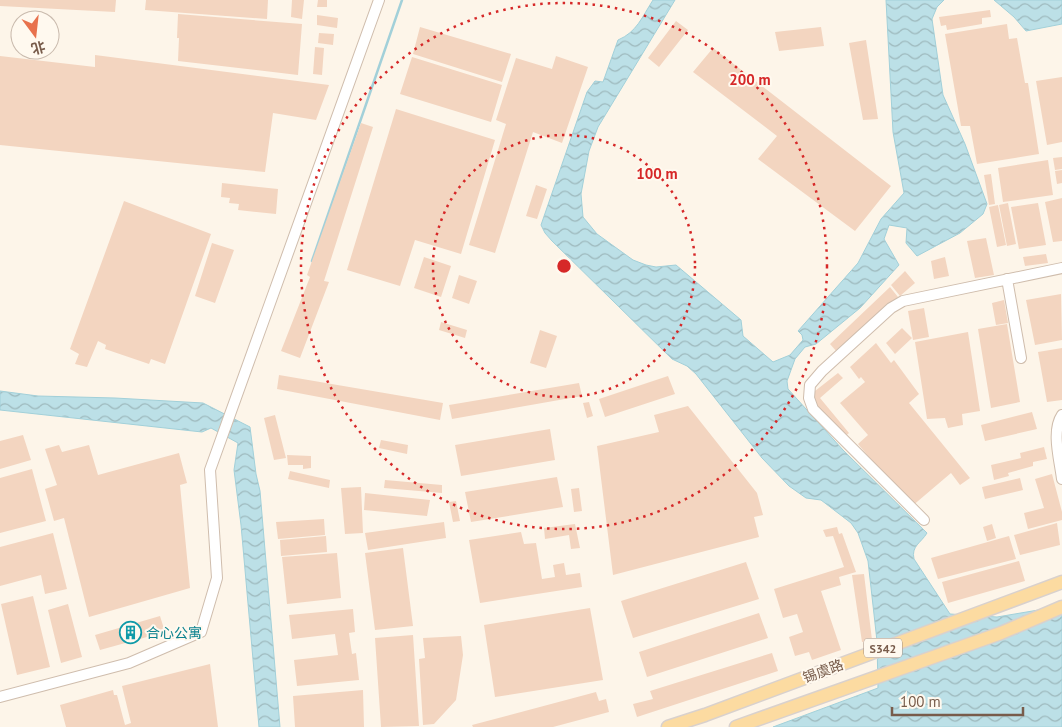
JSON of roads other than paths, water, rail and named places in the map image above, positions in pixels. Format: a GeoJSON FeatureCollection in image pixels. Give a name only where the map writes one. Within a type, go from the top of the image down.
{"type":"FeatureCollection","features":[{"type":"Feature","properties":{"kind":"main road","name":"锡虞路"},"geometry":{"type":"LineString","coordinates":[[668,727],[705,715],[1062,582]]}},
{"type":"Feature","properties":{"kind":"main road","name":"锡虞路"},"geometry":{"type":"LineString","coordinates":[[736,727],[1001,633],[1062,607]]}},
{"type":"Feature","properties":{"kind":"street"},"geometry":{"type":"LineString","coordinates":[[0,697],[129,663],[201,632],[217,578],[210,470],[379,0]]}},
{"type":"Feature","properties":{"kind":"street"},"geometry":{"type":"LineString","coordinates":[[924,520],[812,409],[808,398],[809,388],[829,365],[891,308],[904,301],[1062,268]]}},
{"type":"Feature","properties":{"kind":"street"},"geometry":{"type":"LineString","coordinates":[[1007,279],[1021,358]]}},
{"type":"Feature","properties":{"kind":"street"},"geometry":{"type":"LineString","coordinates":[[1062,415],[1056,429],[1062,479]]}},
{"type":"Feature","properties":{"kind":"water"},"geometry":{"type":"Polygon","coordinates":[[[653,0],[675,0],[598,127],[589,151],[581,194],[583,217],[597,234],[633,260],[656,267],[676,265],[741,320],[743,336],[773,362],[790,355],[803,340],[802,335],[798,331],[858,263],[881,219],[904,193],[893,132],[886,0],[944,0],[937,7],[932,19],[943,95],[965,144],[987,204],[983,214],[960,233],[917,256],[906,243],[907,228],[889,225],[884,239],[899,265],[860,308],[816,344],[805,347],[795,359],[787,381],[788,389],[843,450],[927,533],[915,548],[914,559],[950,614],[997,617],[1062,606],[1062,727],[773,727],[878,688],[877,641],[868,561],[858,533],[851,523],[821,500],[806,498],[789,486],[762,458],[696,374],[687,366],[672,359],[552,241],[541,225],[587,92],[595,81],[603,82],[618,40],[625,37],[635,28],[653,0]]]}},
{"type":"Feature","properties":{"kind":"water"},"geometry":{"type":"Polygon","coordinates":[[[994,0],[1062,0],[1062,24],[1026,31],[1014,17],[994,0]]]}},
{"type":"Feature","properties":{"kind":"water"},"geometry":{"type":"Polygon","coordinates":[[[0,391],[38,396],[203,403],[250,427],[260,491],[280,727],[259,727],[241,525],[234,470],[238,443],[211,428],[202,432],[0,410],[0,391]]]}},
{"type":"Feature","properties":{"kind":"waterway"},"geometry":{"type":"LineString","coordinates":[[312,261],[402,0]]}},
{"type":"Feature","properties":{"kind":"place","name":"合心公寓"},"geometry":{"type":"Point","coordinates":[130,633]}}]}
